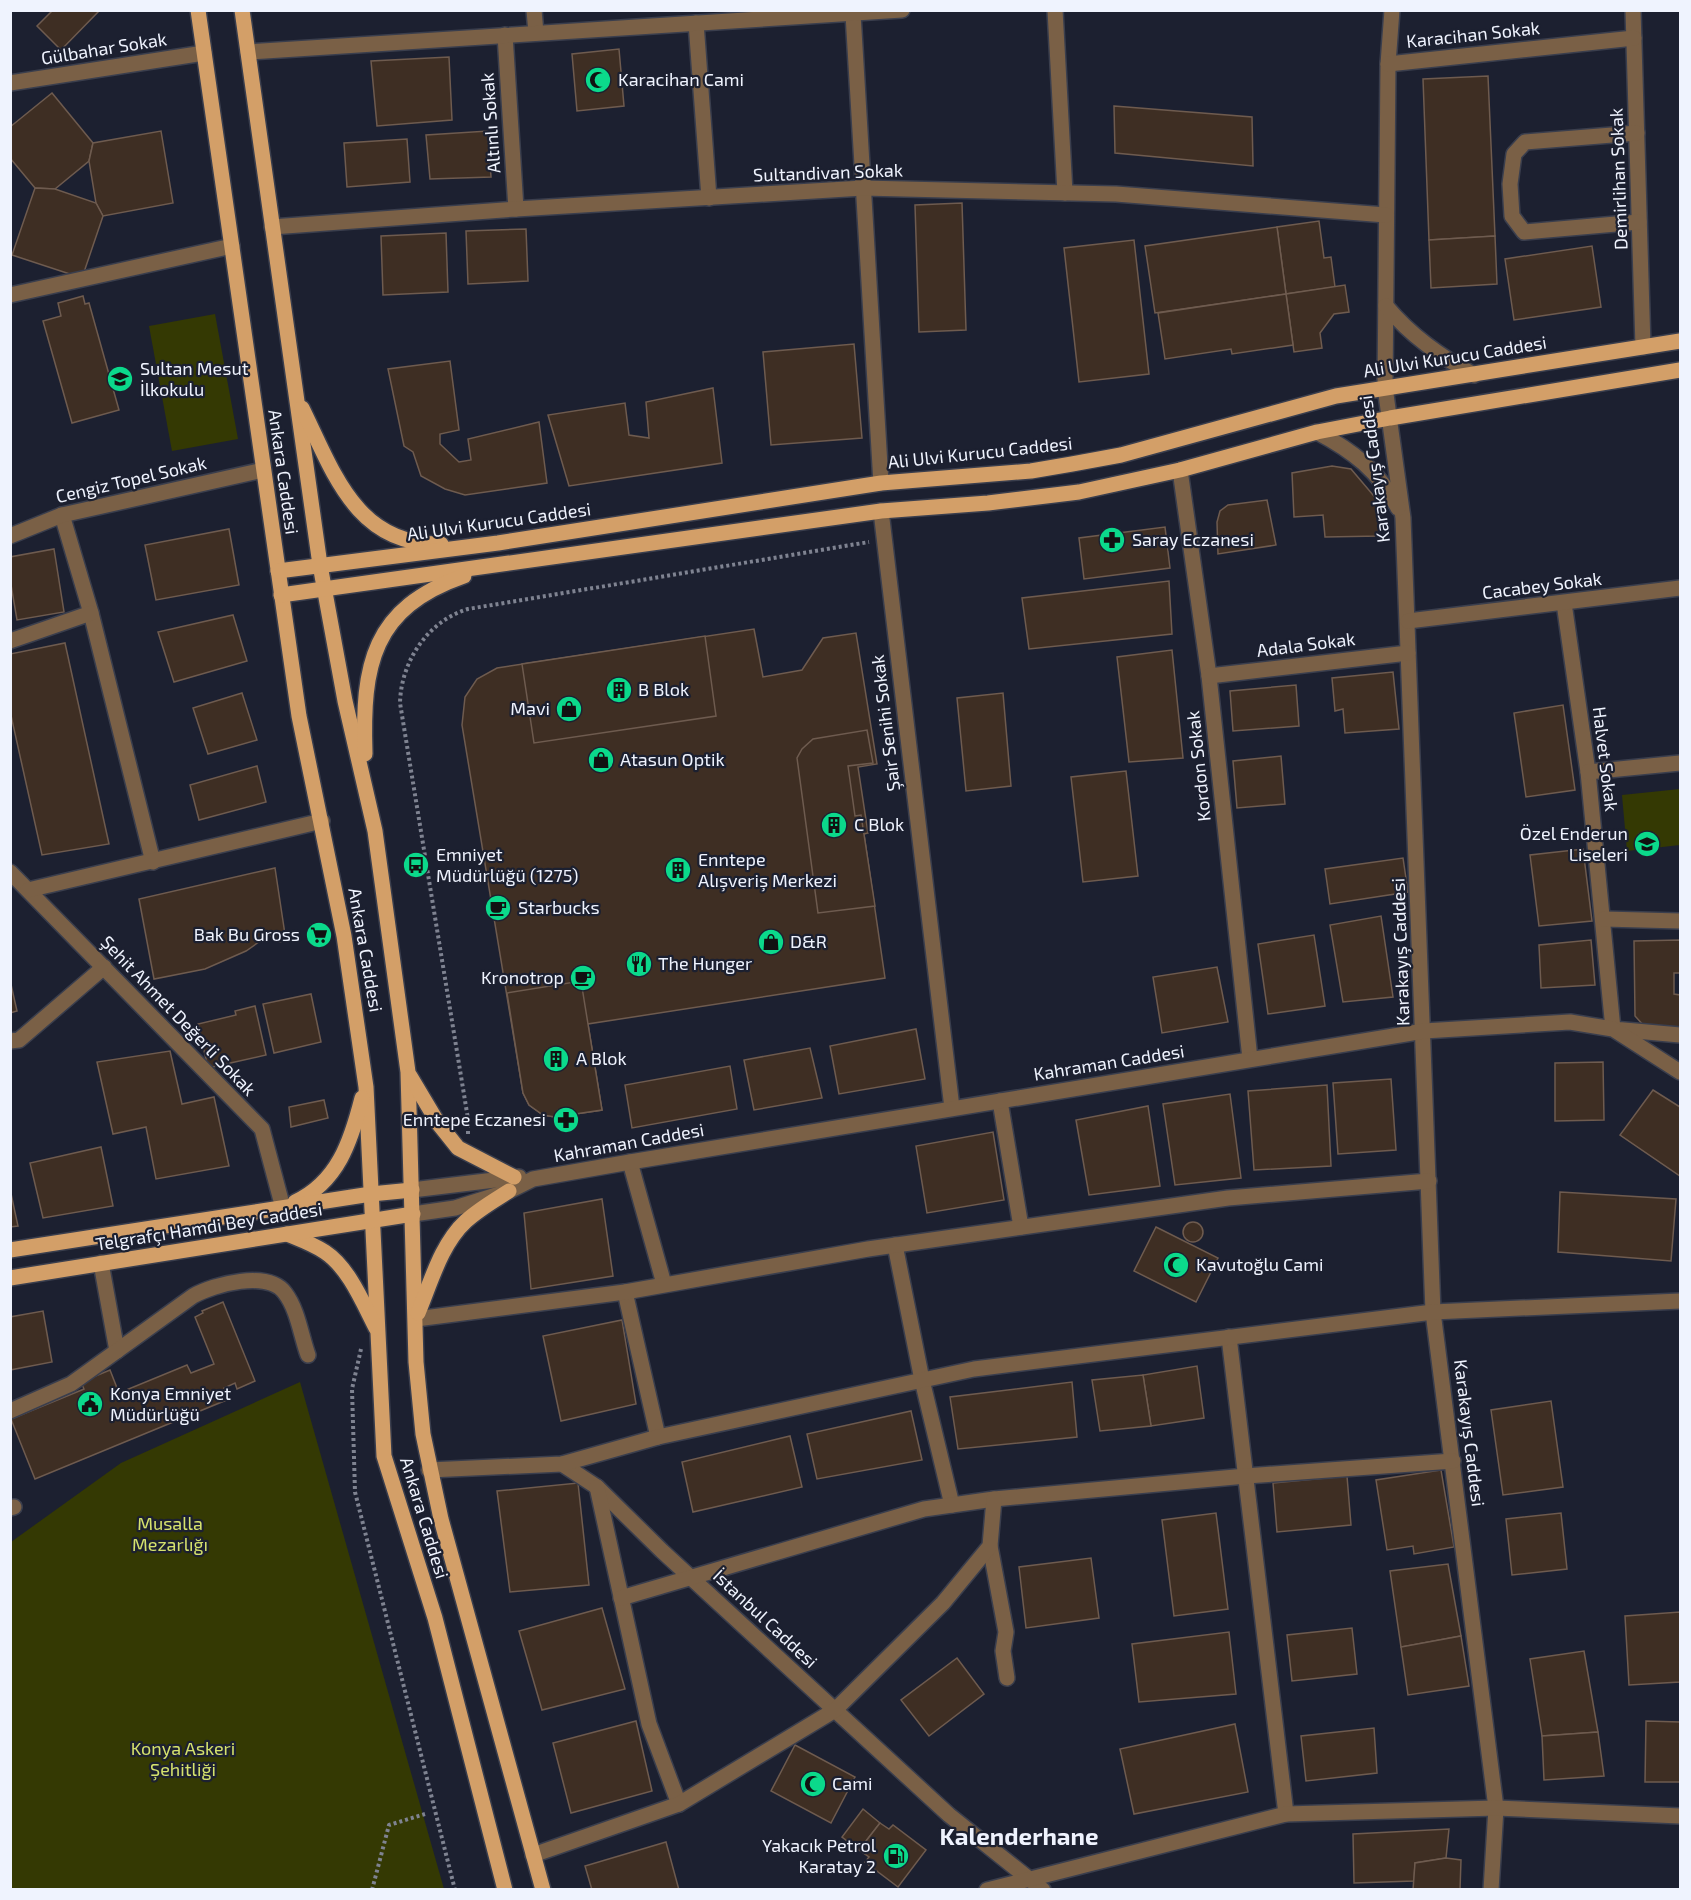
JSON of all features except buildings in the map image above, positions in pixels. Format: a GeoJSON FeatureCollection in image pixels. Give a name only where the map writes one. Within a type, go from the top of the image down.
{"type":"FeatureCollection","features":[{"type":"Feature","properties":{"kind":"main road","name":"Ankara Caddesi"},"geometry":{"type":"LineString","coordinates":[[198,10],[280,595],[299,716],[345,936],[366,1087],[384,1456],[435,1618],[505,1890]]}},
{"type":"Feature","properties":{"kind":"main road","name":"Ankara Caddesi"},"geometry":{"type":"LineString","coordinates":[[242,10],[320,565],[345,701],[375,831],[408,1072],[418,1393],[429,1470],[543,1890]]}},
{"type":"Feature","properties":{"kind":"main road","name":"Ali Ulvi Kurucu Caddesi"},"geometry":{"type":"LineString","coordinates":[[278,571],[498,543],[881,483],[1031,471],[1122,455],[1336,396],[1680,341]]}},
{"type":"Feature","properties":{"kind":"main road"},"geometry":{"type":"LineString","coordinates":[[280,595],[881,512],[988,504],[1079,492],[1180,470],[1317,432],[1680,370]]}},
{"type":"Feature","properties":{"kind":"main road"},"geometry":{"type":"LineString","coordinates":[[296,394],[346,495],[374,526],[408,540],[434,544],[498,543]]}},
{"type":"Feature","properties":{"kind":"main road"},"geometry":{"type":"LineString","coordinates":[[375,831],[365,772],[364,724],[365,687],[380,638],[392,620],[426,591],[494,566]]}},
{"type":"Feature","properties":{"kind":"main road"},"geometry":{"type":"LineString","coordinates":[[408,1072],[438,1123],[458,1148],[512,1184],[457,1231],[439,1262],[416,1319]]}},
{"type":"Feature","properties":{"kind":"main road"},"geometry":{"type":"LineString","coordinates":[[283,1208],[305,1197],[331,1175],[342,1158],[366,1087]]}},
{"type":"Feature","properties":{"kind":"main road","name":"Telgrafçı Hamdi Bey Caddesi"},"geometry":{"type":"LineString","coordinates":[[10,1250],[370,1194],[412,1190]]}},
{"type":"Feature","properties":{"kind":"main road","name":"Telgrafçı Hamdi Bey Caddesi"},"geometry":{"type":"LineString","coordinates":[[10,1278],[413,1214]]}},
{"type":"Feature","properties":{"kind":"main road"},"geometry":{"type":"LineString","coordinates":[[287,1234],[326,1252],[360,1297],[378,1332]]}},
{"type":"Feature","properties":{"kind":"street"},"geometry":{"type":"LineString","coordinates":[[534,10],[536,33]]}},
{"type":"Feature","properties":{"kind":"street"},"geometry":{"type":"LineString","coordinates":[[248,52],[536,33],[702,19],[902,10]]}},
{"type":"Feature","properties":{"kind":"street"},"geometry":{"type":"LineString","coordinates":[[1055,10],[1065,193]]}},
{"type":"Feature","properties":{"kind":"street","name":"Karakayış Caddesi"},"geometry":{"type":"LineString","coordinates":[[1392,10],[1388,64],[1385,387],[1403,518],[1433,1312],[1496,1808],[1491,1890]]}},
{"type":"Feature","properties":{"kind":"street","name":"Demirlihan Sokak"},"geometry":{"type":"LineString","coordinates":[[1633,10],[1643,347]]}},
{"type":"Feature","properties":{"kind":"street"},"geometry":{"type":"LineString","coordinates":[[853,14],[881,483]]}},
{"type":"Feature","properties":{"kind":"street"},"geometry":{"type":"LineString","coordinates":[[702,19],[709,198]]}},
{"type":"Feature","properties":{"kind":"street","name":"Altınlı Sokak"},"geometry":{"type":"LineString","coordinates":[[505,35],[516,208]]}},
{"type":"Feature","properties":{"kind":"street","name":"Karacihan Sokak"},"geometry":{"type":"LineString","coordinates":[[1388,64],[1634,38]]}},
{"type":"Feature","properties":{"kind":"street","name":"Gülbahar Sokak"},"geometry":{"type":"LineString","coordinates":[[10,83],[204,53]]}},
{"type":"Feature","properties":{"kind":"street"},"geometry":{"type":"LineString","coordinates":[[1637,133],[1526,142],[1514,154],[1510,184],[1512,216],[1524,232],[1640,222]]}},
{"type":"Feature","properties":{"kind":"street","name":"Sultandivan Sokak"},"geometry":{"type":"LineString","coordinates":[[272,227],[516,208],[863,188],[1116,194],[1386,215]]}},
{"type":"Feature","properties":{"kind":"street"},"geometry":{"type":"LineString","coordinates":[[10,295],[232,246]]}},
{"type":"Feature","properties":{"kind":"street"},"geometry":{"type":"LineString","coordinates":[[1386,306],[1404,327],[1430,348],[1474,375]]}},
{"type":"Feature","properties":{"kind":"street"},"geometry":{"type":"LineString","coordinates":[[1317,432],[1348,448],[1369,466],[1387,486],[1403,518]]}},
{"type":"Feature","properties":{"kind":"street","name":"Cengiz Topel Sokak"},"geometry":{"type":"LineString","coordinates":[[10,536],[62,515],[263,470]]}},
{"type":"Feature","properties":{"kind":"street","name":"Kordon Sokak"},"geometry":{"type":"LineString","coordinates":[[1180,470],[1209,676],[1251,1059]]}},
{"type":"Feature","properties":{"kind":"street","name":"Şair Senihi Sokak"},"geometry":{"type":"LineString","coordinates":[[881,512],[952,1108]]}},
{"type":"Feature","properties":{"kind":"street"},"geometry":{"type":"LineString","coordinates":[[62,515],[91,613],[153,862]]}},
{"type":"Feature","properties":{"kind":"street","name":"Cacabey Sokak"},"geometry":{"type":"LineString","coordinates":[[1408,621],[1680,588]]}},
{"type":"Feature","properties":{"kind":"street","name":"Halvet Sokak"},"geometry":{"type":"LineString","coordinates":[[1564,603],[1588,772],[1604,919],[1612,1029]]}},
{"type":"Feature","properties":{"kind":"street"},"geometry":{"type":"LineString","coordinates":[[10,640],[91,613]]}},
{"type":"Feature","properties":{"kind":"street","name":"Adala Sokak"},"geometry":{"type":"LineString","coordinates":[[1209,676],[1408,653]]}},
{"type":"Feature","properties":{"kind":"street"},"geometry":{"type":"LineString","coordinates":[[1588,772],[1680,763]]}},
{"type":"Feature","properties":{"kind":"street"},"geometry":{"type":"LineString","coordinates":[[28,890],[322,821]]}},
{"type":"Feature","properties":{"kind":"street","name":"Şehit Ahmet Değerli Sokak"},"geometry":{"type":"LineString","coordinates":[[10,872],[262,1129],[283,1208]]}},
{"type":"Feature","properties":{"kind":"street"},"geometry":{"type":"LineString","coordinates":[[1604,919],[1680,921]]}},
{"type":"Feature","properties":{"kind":"street"},"geometry":{"type":"LineString","coordinates":[[10,1041],[19,1040],[104,967]]}},
{"type":"Feature","properties":{"kind":"street","name":"Kahraman Caddesi"},"geometry":{"type":"LineString","coordinates":[[413,1214],[455,1208],[512,1184],[630,1161],[1424,1031],[1570,1022],[1612,1029],[1680,1072]]}},
{"type":"Feature","properties":{"kind":"street"},"geometry":{"type":"LineString","coordinates":[[1612,1029],[1680,1035]]}},
{"type":"Feature","properties":{"kind":"street"},"geometry":{"type":"LineString","coordinates":[[1000,1101],[1021,1227]]}},
{"type":"Feature","properties":{"kind":"street"},"geometry":{"type":"LineString","coordinates":[[630,1161],[664,1284]]}},
{"type":"Feature","properties":{"kind":"street"},"geometry":{"type":"LineString","coordinates":[[416,1319],[625,1292],[896,1245],[1228,1198],[1429,1181]]}},
{"type":"Feature","properties":{"kind":"street","name":"Kahraman Caddesi"},"geometry":{"type":"LineString","coordinates":[[412,1190],[512,1184]]}},
{"type":"Feature","properties":{"kind":"street"},"geometry":{"type":"LineString","coordinates":[[896,1245],[922,1380],[952,1505]]}},
{"type":"Feature","properties":{"kind":"street"},"geometry":{"type":"LineString","coordinates":[[101,1263],[117,1351]]}},
{"type":"Feature","properties":{"kind":"street"},"geometry":{"type":"LineString","coordinates":[[10,1411],[59,1391],[209,1286],[258,1281],[274,1284],[284,1291],[291,1303],[308,1355]]}},
{"type":"Feature","properties":{"kind":"street"},"geometry":{"type":"LineString","coordinates":[[625,1292],[657,1437]]}},
{"type":"Feature","properties":{"kind":"street"},"geometry":{"type":"LineString","coordinates":[[429,1470],[562,1464],[657,1437],[974,1369],[1433,1312],[1680,1301]]}},
{"type":"Feature","properties":{"kind":"street"},"geometry":{"type":"LineString","coordinates":[[1229,1337],[1286,1814]]}},
{"type":"Feature","properties":{"kind":"street"},"geometry":{"type":"LineString","coordinates":[[621,1598],[924,1509],[994,1499],[1246,1476],[1453,1461]]}},
{"type":"Feature","properties":{"kind":"street","name":"İstanbul Caddesi"},"geometry":{"type":"LineString","coordinates":[[562,1464],[597,1487],[692,1578],[949,1815],[1043,1890]]}},
{"type":"Feature","properties":{"kind":"street"},"geometry":{"type":"LineString","coordinates":[[597,1487],[649,1724],[679,1804]]}},
{"type":"Feature","properties":{"kind":"street"},"geometry":{"type":"LineString","coordinates":[[994,1499],[990,1546],[1006,1632],[1003,1651],[1007,1678]]}},
{"type":"Feature","properties":{"kind":"street"},"geometry":{"type":"LineString","coordinates":[[533,1855],[679,1804],[835,1710],[943,1603],[990,1546]]}},
{"type":"Feature","properties":{"kind":"street"},"geometry":{"type":"LineString","coordinates":[[987,1890],[1286,1814],[1496,1808],[1680,1816]]}},
{"type":"Feature","properties":{"kind":"path"},"geometry":{"type":"LineString","coordinates":[[466,1140],[468,1119],[400,704],[407,666],[421,643],[448,616],[468,609],[884,540]]}},
{"type":"Feature","properties":{"kind":"path"},"geometry":{"type":"LineString","coordinates":[[378,1332],[362,1346],[352,1379],[355,1492],[455,1890]]}},
{"type":"Feature","properties":{"kind":"path"},"geometry":{"type":"LineString","coordinates":[[372,1890],[388,1825],[425,1814]]}},
{"type":"Feature","properties":{"kind":"green space"},"geometry":{"type":"Polygon","coordinates":[[[215,314],[238,439],[172,451],[149,326],[215,314]]]}},
{"type":"Feature","properties":{"kind":"green space"},"geometry":{"type":"Polygon","coordinates":[[[1680,789],[1680,845],[1627,851],[1622,795],[1680,789]]]}},
{"type":"Feature","properties":{"kind":"green space"},"geometry":{"type":"Polygon","coordinates":[[[300,1382],[444,1889],[11,1889],[11,1542],[121,1463],[300,1382]]]}},
{"type":"Feature","properties":{"kind":"place","name":"Karacihan Cami"},"geometry":{"type":"Point","coordinates":[598,80]}},
{"type":"Feature","properties":{"kind":"place","name":"Sultan Mesut İlkokulu"},"geometry":{"type":"Point","coordinates":[120,379]}},
{"type":"Feature","properties":{"kind":"place","name":"Saray Eczanesi"},"geometry":{"type":"Point","coordinates":[1112,540]}},
{"type":"Feature","properties":{"kind":"place","name":"B Blok"},"geometry":{"type":"Point","coordinates":[619,690]}},
{"type":"Feature","properties":{"kind":"place","name":"Mavi"},"geometry":{"type":"Point","coordinates":[569,709]}},
{"type":"Feature","properties":{"kind":"place","name":"Atasun Optik"},"geometry":{"type":"Point","coordinates":[601,760]}},
{"type":"Feature","properties":{"kind":"place","name":"C Blok"},"geometry":{"type":"Point","coordinates":[834,825]}},
{"type":"Feature","properties":{"kind":"place","name":"Özel Enderun Liseleri"},"geometry":{"type":"Point","coordinates":[1647,844]}},
{"type":"Feature","properties":{"kind":"place","name":"Emniyet Müdürlüğü (1275)"},"geometry":{"type":"Point","coordinates":[416,865]}},
{"type":"Feature","properties":{"kind":"place","name":"Enntepe Alışveriş Merkezi"},"geometry":{"type":"Point","coordinates":[678,870]}},
{"type":"Feature","properties":{"kind":"place","name":"Starbucks"},"geometry":{"type":"Point","coordinates":[498,908]}},
{"type":"Feature","properties":{"kind":"place","name":"Bak Bu Gross"},"geometry":{"type":"Point","coordinates":[319,935]}},
{"type":"Feature","properties":{"kind":"place","name":"D&R"},"geometry":{"type":"Point","coordinates":[771,942]}},
{"type":"Feature","properties":{"kind":"place","name":"The Hunger"},"geometry":{"type":"Point","coordinates":[639,964]}},
{"type":"Feature","properties":{"kind":"place","name":"Kronotrop"},"geometry":{"type":"Point","coordinates":[583,978]}},
{"type":"Feature","properties":{"kind":"place","name":"A Blok"},"geometry":{"type":"Point","coordinates":[556,1059]}},
{"type":"Feature","properties":{"kind":"place","name":"Enntepe Eczanesi"},"geometry":{"type":"Point","coordinates":[566,1120]}},
{"type":"Feature","properties":{"kind":"place","name":"Kavutoğlu Cami"},"geometry":{"type":"Point","coordinates":[1176,1265]}},
{"type":"Feature","properties":{"kind":"place","name":"Konya Emniyet Müdürlüğü"},"geometry":{"type":"Point","coordinates":[90,1404]}},
{"type":"Feature","properties":{"kind":"place","name":"Cami"},"geometry":{"type":"Point","coordinates":[813,1784]}},
{"type":"Feature","properties":{"kind":"place","name":"Yakacık Petrol Karatay 2"},"geometry":{"type":"Point","coordinates":[896,1856]}},
{"type":"Feature","properties":{"kind":"district","name":"Kalenderhane"},"geometry":{"type":"Point","coordinates":[1019,1837]}},
{"type":"Feature","properties":{"kind":"park label","name":"Musalla Mezarlığı"},"geometry":{"type":"Point","coordinates":[170,1534]}},
{"type":"Feature","properties":{"kind":"park label","name":"Konya Askeri Şehitliği"},"geometry":{"type":"Point","coordinates":[183,1759]}}]}
